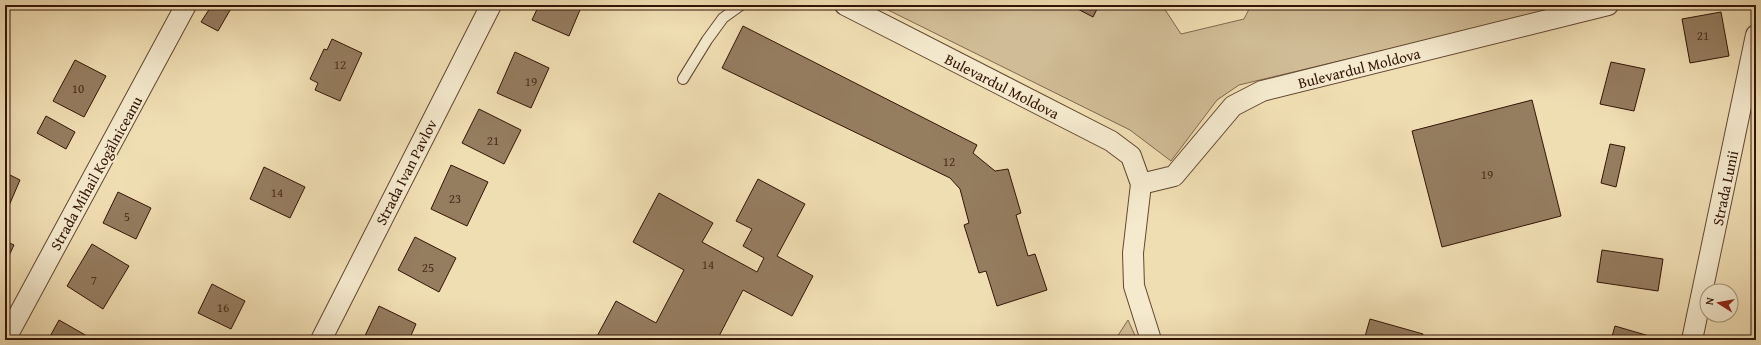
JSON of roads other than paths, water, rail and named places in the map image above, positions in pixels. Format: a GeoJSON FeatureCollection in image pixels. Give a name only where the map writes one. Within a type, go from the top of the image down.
{"type":"FeatureCollection","features":[{"type":"Feature","properties":{"kind":"street","name":"Strada Mihail Kogălniceanu"},"geometry":{"type":"LineString","coordinates":[[5,340],[186,5]]}},
{"type":"Feature","properties":{"kind":"street","name":"Strada Ivan Pavlov"},"geometry":{"type":"LineString","coordinates":[[321,340],[492,5]]}},
{"type":"Feature","properties":{"kind":"street","name":"Bulevardul Moldova"},"geometry":{"type":"LineString","coordinates":[[845,5],[1112,142],[1131,156],[1141,184],[1133,252],[1134,286],[1151,340]]}},
{"type":"Feature","properties":{"kind":"street","name":"Bulevardul Moldova"},"geometry":{"type":"LineString","coordinates":[[1141,184],[1174,176],[1233,106],[1262,91],[1608,5]]}},
{"type":"Feature","properties":{"kind":"street","name":"Strada Lunii"},"geometry":{"type":"LineString","coordinates":[[1692,340],[1756,35]]}},
{"type":"Feature","properties":{"kind":"lane"},"geometry":{"type":"LineString","coordinates":[[683,79],[707,40],[723,18],[741,5]]}}]}
